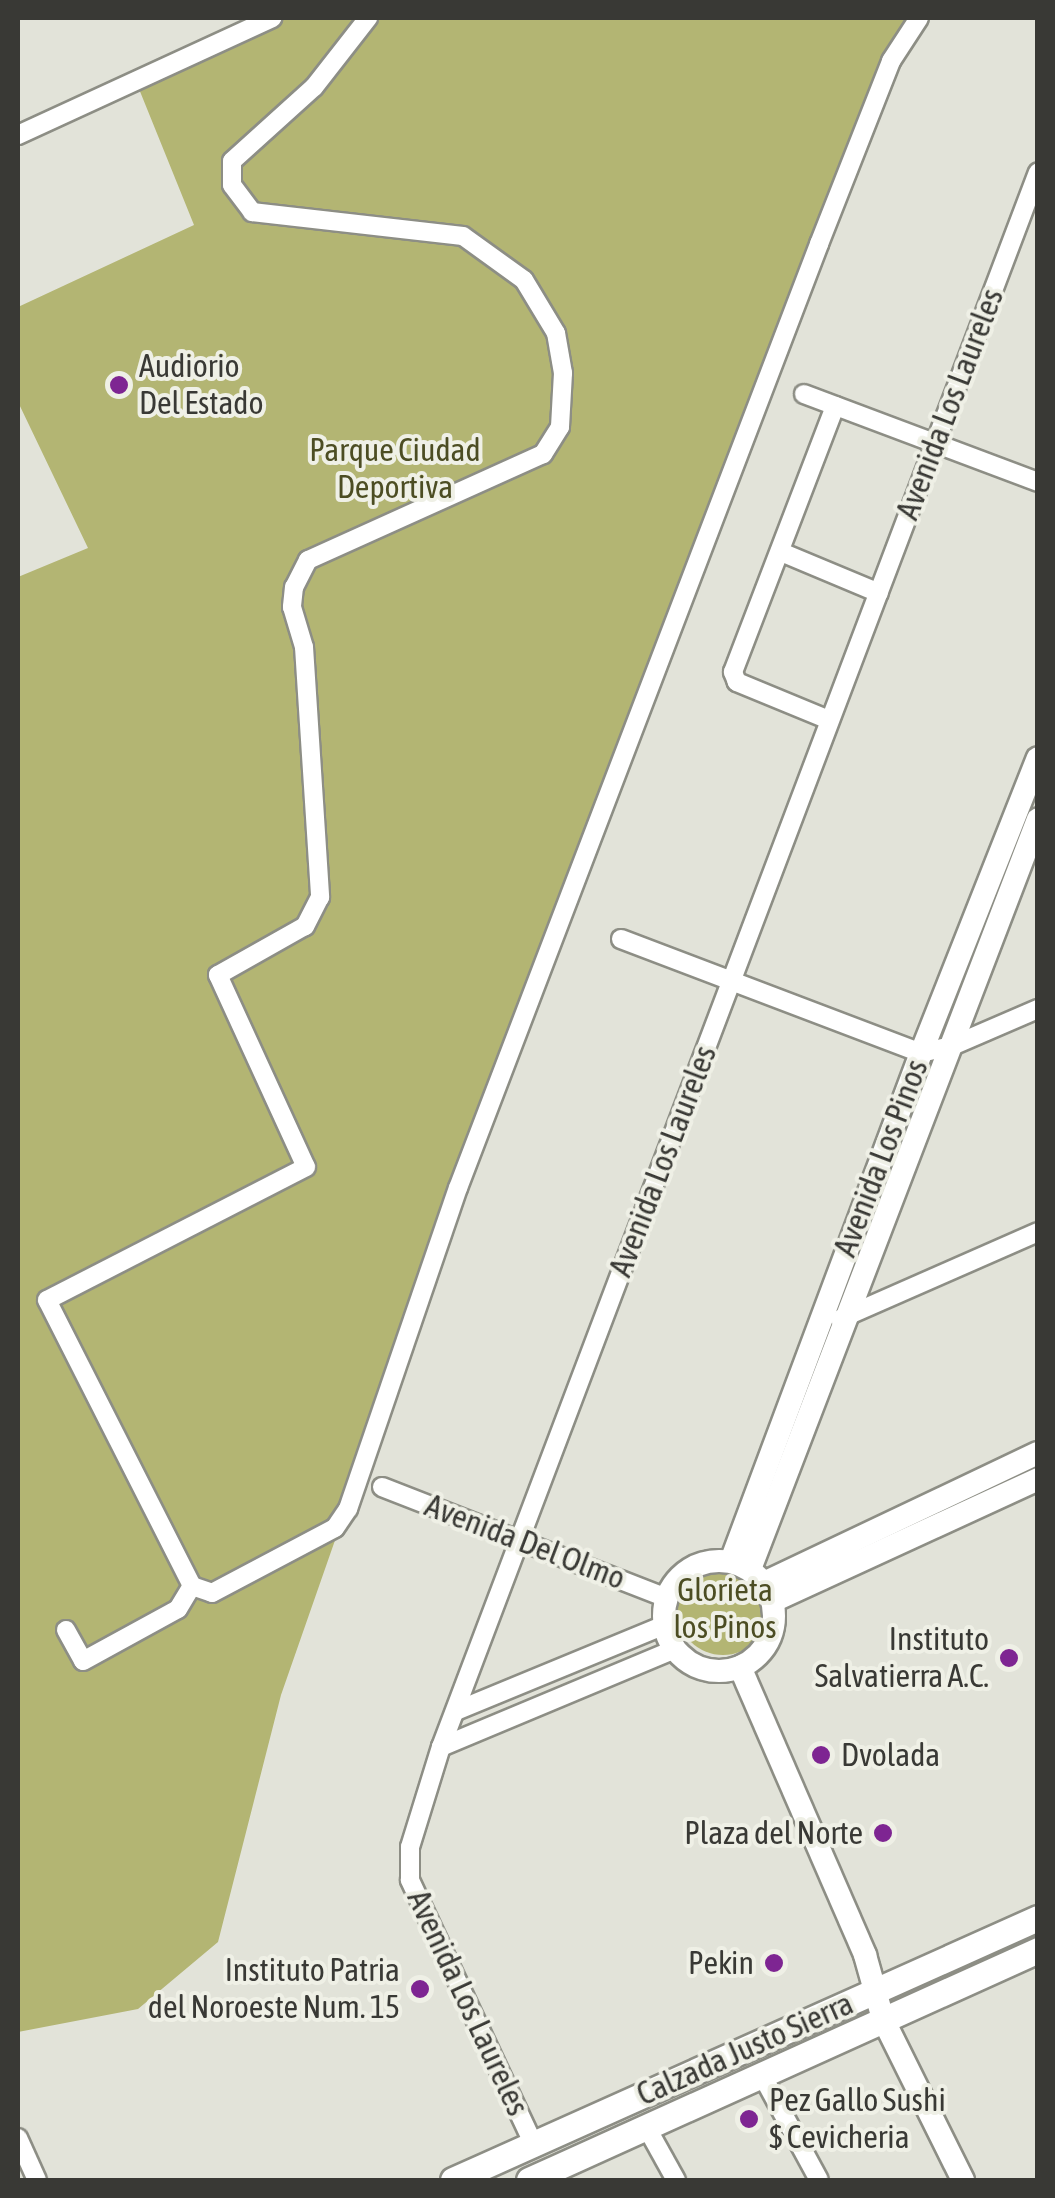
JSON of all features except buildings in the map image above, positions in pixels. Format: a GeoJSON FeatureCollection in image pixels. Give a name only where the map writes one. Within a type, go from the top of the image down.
{"type":"FeatureCollection","features":[{"type":"Feature","properties":{"kind":"main road","name":"Calzada Justo Sierra"},"geometry":{"type":"LineString","coordinates":[[453,2180],[1038,1918]]}},
{"type":"Feature","properties":{"kind":"main road","name":"Calzada Justo Sierra"},"geometry":{"type":"LineString","coordinates":[[531,2180],[1038,1950]]}},
{"type":"Feature","properties":{"kind":"street"},"geometry":{"type":"LineString","coordinates":[[18,135],[272,18]]}},
{"type":"Feature","properties":{"kind":"street"},"geometry":{"type":"LineString","coordinates":[[368,18],[314,87],[232,161],[232,185],[252,212],[463,236],[524,280],[556,333],[563,373],[560,426],[542,454],[308,560],[294,587],[292,607],[304,647],[320,896],[305,926],[218,975],[306,1168],[47,1300],[192,1586],[212,1593],[335,1528],[348,1508],[458,1188],[819,244],[890,61],[919,18]]}},
{"type":"Feature","properties":{"kind":"street","name":"Avenida Los Laureles"},"geometry":{"type":"LineString","coordinates":[[534,2146],[410,1880],[410,1847],[441,1747],[1038,172]]}},
{"type":"Feature","properties":{"kind":"street"},"geometry":{"type":"LineString","coordinates":[[804,394],[1038,482]]}},
{"type":"Feature","properties":{"kind":"street"},"geometry":{"type":"LineString","coordinates":[[829,720],[737,682],[733,672],[836,406]]}},
{"type":"Feature","properties":{"kind":"street"},"geometry":{"type":"LineString","coordinates":[[780,552],[880,592]]}},
{"type":"Feature","properties":{"kind":"street","name":"Avenida Los Pinos"},"geometry":{"type":"LineString","coordinates":[[754,1579],[816,1329],[1038,758]]}},
{"type":"Feature","properties":{"kind":"street","name":"Avenida Los Pinos"},"geometry":{"type":"LineString","coordinates":[[754,1579],[844,1317],[1038,819]]}},
{"type":"Feature","properties":{"kind":"street"},"geometry":{"type":"LineString","coordinates":[[621,939],[921,1053],[952,1046],[1038,1008]]}},
{"type":"Feature","properties":{"kind":"street"},"geometry":{"type":"LineString","coordinates":[[816,1329],[1038,1232]]}},
{"type":"Feature","properties":{"kind":"street"},"geometry":{"type":"LineString","coordinates":[[754,1579],[1038,1452]]}},
{"type":"Feature","properties":{"kind":"street"},"geometry":{"type":"LineString","coordinates":[[754,1579],[769,1641],[757,1656],[740,1667],[704,1669],[675,1649],[665,1625],[667,1598],[677,1580],[692,1567],[711,1561],[754,1579],[1038,1479]]}},
{"type":"Feature","properties":{"kind":"street","name":"Avenida Del Olmo"},"geometry":{"type":"LineString","coordinates":[[382,1487],[667,1598]]}},
{"type":"Feature","properties":{"kind":"street"},"geometry":{"type":"LineString","coordinates":[[66,1630],[83,1660],[178,1609],[192,1586]]}},
{"type":"Feature","properties":{"kind":"street"},"geometry":{"type":"LineString","coordinates":[[456,1711],[665,1625]]}},
{"type":"Feature","properties":{"kind":"street"},"geometry":{"type":"LineString","coordinates":[[441,1747],[675,1649]]}},
{"type":"Feature","properties":{"kind":"street"},"geometry":{"type":"LineString","coordinates":[[740,1667],[865,1956],[883,2019],[964,2180]]}},
{"type":"Feature","properties":{"kind":"street"},"geometry":{"type":"LineString","coordinates":[[762,2075],[820,2180]]}},
{"type":"Feature","properties":{"kind":"street"},"geometry":{"type":"LineString","coordinates":[[647,2128],[676,2180]]}},
{"type":"Feature","properties":{"kind":"street"},"geometry":{"type":"LineString","coordinates":[[18,2138],[37,2180]]}},
{"type":"Feature","properties":{"kind":"green space","name":"Parque Ciudad Deportiva"},"geometry":{"type":"Polygon","coordinates":[[[270,18],[905,18],[458,1188],[281,1695],[218,1942],[138,2009],[18,2032],[18,577],[88,548],[18,402],[18,307],[194,225],[137,84],[270,18]]]}},
{"type":"Feature","properties":{"kind":"green space","name":"Glorieta los Pinos"},"geometry":{"type":"Polygon","coordinates":[[[723,1563],[740,1567],[755,1577],[765,1592],[769,1609],[765,1626],[755,1641],[740,1651],[723,1655],[706,1651],[691,1641],[681,1626],[677,1609],[681,1592],[691,1577],[706,1567],[723,1563]]]}},
{"type":"Feature","properties":{"kind":"place","name":"Audiorio Del Estado"},"geometry":{"type":"Point","coordinates":[119,385]}},
{"type":"Feature","properties":{"kind":"place","name":"Instituto Salvatierra A.C."},"geometry":{"type":"Point","coordinates":[1009,1658]}},
{"type":"Feature","properties":{"kind":"place","name":"Dvolada"},"geometry":{"type":"Point","coordinates":[821,1755]}},
{"type":"Feature","properties":{"kind":"place","name":"Plaza del Norte"},"geometry":{"type":"Point","coordinates":[883,1833]}},
{"type":"Feature","properties":{"kind":"place","name":"Pekin"},"geometry":{"type":"Point","coordinates":[774,1963]}},
{"type":"Feature","properties":{"kind":"place","name":"Instituto Patria del Noroeste Num. 15"},"geometry":{"type":"Point","coordinates":[420,1989]}},
{"type":"Feature","properties":{"kind":"place","name":"Pez Gallo Sushi $ Cevicheria"},"geometry":{"type":"Point","coordinates":[749,2119]}}]}
